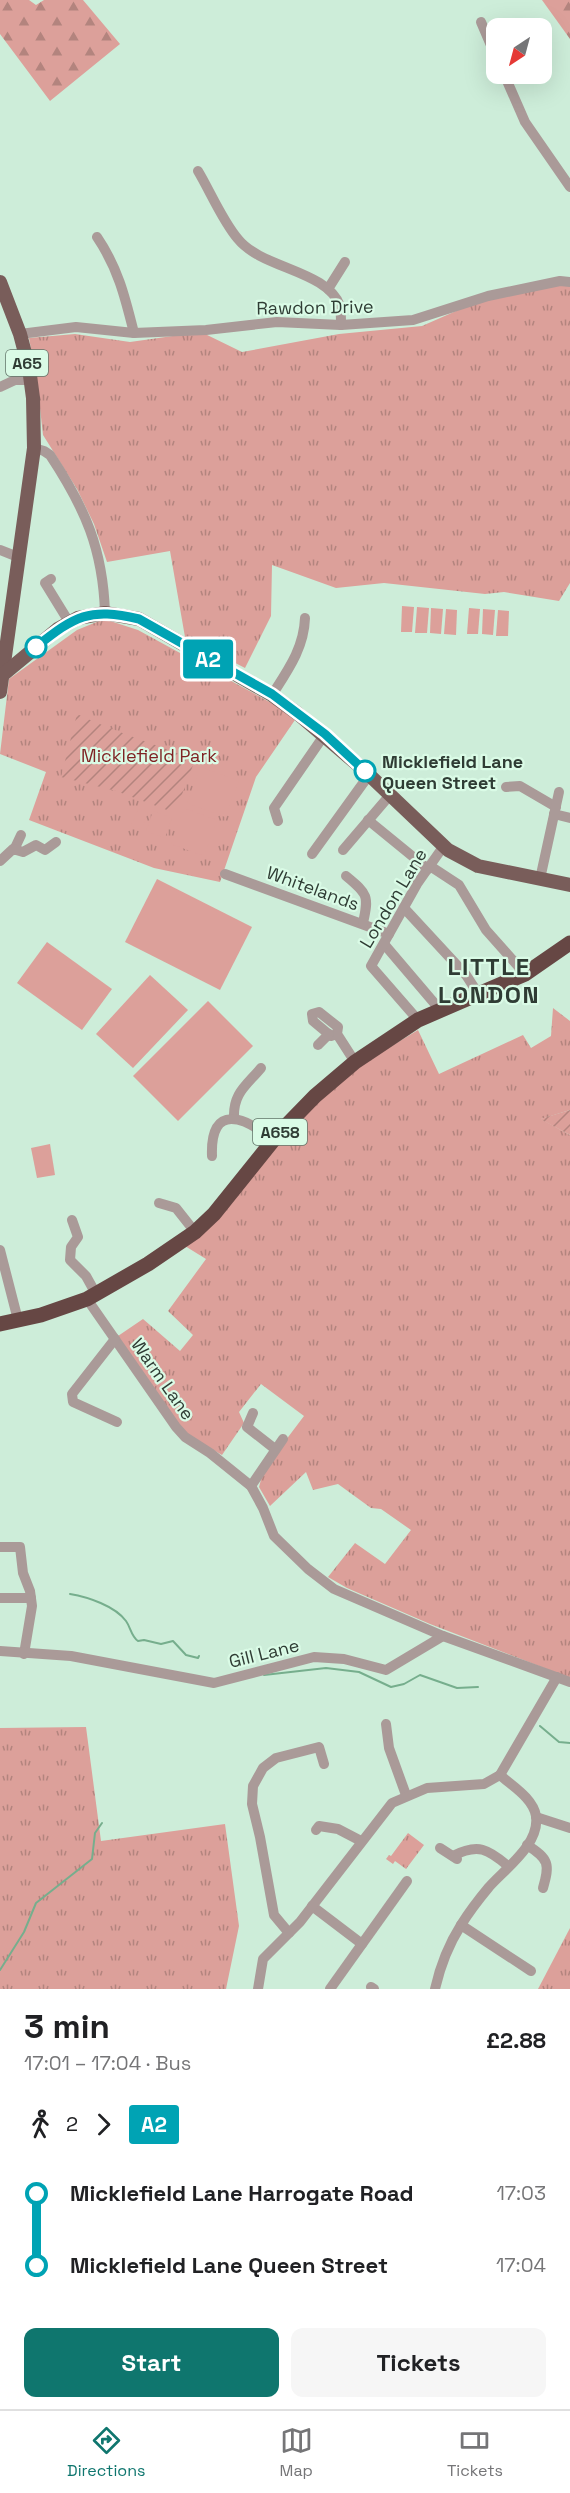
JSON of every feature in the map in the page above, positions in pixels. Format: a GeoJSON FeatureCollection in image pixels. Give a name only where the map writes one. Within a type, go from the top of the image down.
{"type":"FeatureCollection","features":[{"type":"Feature","properties":{"kind":"highway","name":"A658"},"geometry":{"type":"LineString","coordinates":[[0,1324],[40,1315],[92,1296],[143,1267],[195,1232],[214,1214],[273,1140],[315,1096],[355,1062],[418,1020],[525,974],[570,943]]}},
{"type":"Feature","properties":{"kind":"main road","name":"A65"},"geometry":{"type":"LineString","coordinates":[[0,282],[20,334],[30,380],[34,448],[0,692]]}},
{"type":"Feature","properties":{"kind":"main road"},"geometry":{"type":"LineString","coordinates":[[1,674],[69,622],[86,615],[105,613],[139,619],[272,694],[325,734],[443,847],[478,866],[570,885]]}},
{"type":"Feature","properties":{"kind":"main road"},"geometry":{"type":"LineString","coordinates":[[5,645],[13,654],[24,657]]}},
{"type":"Feature","properties":{"kind":"street"},"geometry":{"type":"LineString","coordinates":[[481,22],[486,34]]}},
{"type":"Feature","properties":{"kind":"street"},"geometry":{"type":"LineString","coordinates":[[508,84],[525,122],[570,187]]}},
{"type":"Feature","properties":{"kind":"street"},"geometry":{"type":"LineString","coordinates":[[198,171],[238,239],[259,257],[328,289],[340,306],[341,325]]}},
{"type":"Feature","properties":{"kind":"street"},"geometry":{"type":"LineString","coordinates":[[97,237],[109,255],[121,282],[134,333]]}},
{"type":"Feature","properties":{"kind":"street"},"geometry":{"type":"LineString","coordinates":[[328,289],[345,262]]}},
{"type":"Feature","properties":{"kind":"street","name":"Rawdon Drive"},"geometry":{"type":"LineString","coordinates":[[20,334],[76,327],[134,333],[206,330],[277,322],[341,325],[413,320],[488,296],[560,281],[570,282]]}},
{"type":"Feature","properties":{"kind":"street"},"geometry":{"type":"LineString","coordinates":[[0,387],[15,380],[30,380]]}},
{"type":"Feature","properties":{"kind":"street"},"geometry":{"type":"LineString","coordinates":[[34,448],[50,455],[86,519],[100,558],[105,613]]}},
{"type":"Feature","properties":{"kind":"street"},"geometry":{"type":"LineString","coordinates":[[0,550],[18,556]]}},
{"type":"Feature","properties":{"kind":"street"},"geometry":{"type":"LineString","coordinates":[[51,579],[45,583],[69,622]]}},
{"type":"Feature","properties":{"kind":"street"},"geometry":{"type":"LineString","coordinates":[[272,694],[300,647],[305,618]]}},
{"type":"Feature","properties":{"kind":"street"},"geometry":{"type":"LineString","coordinates":[[278,821],[274,808],[325,734]]}},
{"type":"Feature","properties":{"kind":"street"},"geometry":{"type":"LineString","coordinates":[[312,855],[369,775]]}},
{"type":"Feature","properties":{"kind":"street"},"geometry":{"type":"LineString","coordinates":[[506,787],[520,786],[555,811],[570,818]]}},
{"type":"Feature","properties":{"kind":"street"},"geometry":{"type":"LineString","coordinates":[[540,879],[559,792]]}},
{"type":"Feature","properties":{"kind":"street"},"geometry":{"type":"LineString","coordinates":[[343,850],[390,795]]}},
{"type":"Feature","properties":{"kind":"street"},"geometry":{"type":"LineString","coordinates":[[368,820],[429,867],[459,885],[486,930],[525,974]]}},
{"type":"Feature","properties":{"kind":"street"},"geometry":{"type":"LineString","coordinates":[[0,861],[14,850],[21,835]]}},
{"type":"Feature","properties":{"kind":"street"},"geometry":{"type":"LineString","coordinates":[[14,850],[23,852],[36,845],[45,850],[56,842]]}},
{"type":"Feature","properties":{"kind":"street","name":"London Lane"},"geometry":{"type":"LineString","coordinates":[[418,1020],[371,966],[443,847]]}},
{"type":"Feature","properties":{"kind":"street","name":"Whitelands"},"geometry":{"type":"LineString","coordinates":[[225,874],[363,923],[387,939]]}},
{"type":"Feature","properties":{"kind":"street"},"geometry":{"type":"LineString","coordinates":[[346,876],[363,890],[368,901],[363,923]]}},
{"type":"Feature","properties":{"kind":"street"},"geometry":{"type":"LineString","coordinates":[[404,908],[466,975],[479,995]]}},
{"type":"Feature","properties":{"kind":"street"},"geometry":{"type":"LineString","coordinates":[[387,939],[441,1011]]}},
{"type":"Feature","properties":{"kind":"street"},"geometry":{"type":"LineString","coordinates":[[318,1045],[333,1034],[355,1062]]}},
{"type":"Feature","properties":{"kind":"street"},"geometry":{"type":"LineString","coordinates":[[234,1118],[234,1106],[241,1089],[261,1068]]}},
{"type":"Feature","properties":{"kind":"street"},"geometry":{"type":"LineString","coordinates":[[212,1156],[212,1141],[215,1133],[225,1121],[234,1118],[256,1126],[273,1140]]}},
{"type":"Feature","properties":{"kind":"street"},"geometry":{"type":"LineString","coordinates":[[159,1203],[176,1208],[195,1232]]}},
{"type":"Feature","properties":{"kind":"street","name":"Warm Lane"},"geometry":{"type":"LineString","coordinates":[[72,1220],[78,1237],[71,1247],[70,1260],[86,1276],[92,1296],[115,1340],[185,1437],[219,1460],[251,1486],[274,1536],[283,1547],[334,1589],[443,1636]]}},
{"type":"Feature","properties":{"kind":"street"},"geometry":{"type":"LineString","coordinates":[[0,1250],[18,1320]]}},
{"type":"Feature","properties":{"kind":"street"},"geometry":{"type":"LineString","coordinates":[[115,1340],[72,1394],[73,1402],[117,1422]]}},
{"type":"Feature","properties":{"kind":"street"},"geometry":{"type":"LineString","coordinates":[[253,1413],[247,1427],[275,1449]]}},
{"type":"Feature","properties":{"kind":"street"},"geometry":{"type":"LineString","coordinates":[[251,1486],[283,1439]]}},
{"type":"Feature","properties":{"kind":"street"},"geometry":{"type":"LineString","coordinates":[[0,1547],[20,1543],[23,1573],[31,1598],[24,1654]]}},
{"type":"Feature","properties":{"kind":"street"},"geometry":{"type":"LineString","coordinates":[[0,1598],[31,1598]]}},
{"type":"Feature","properties":{"kind":"street"},"geometry":{"type":"LineString","coordinates":[[443,1636],[570,1682]]}},
{"type":"Feature","properties":{"kind":"street","name":"Gill Lane"},"geometry":{"type":"LineString","coordinates":[[0,1651],[71,1656],[214,1683],[314,1657],[344,1659],[386,1670],[443,1636]]}},
{"type":"Feature","properties":{"kind":"street"},"geometry":{"type":"LineString","coordinates":[[258,1989],[263,1959],[312,1906],[392,1803],[427,1788],[484,1784],[500,1775],[557,1677]]}},
{"type":"Feature","properties":{"kind":"street"},"geometry":{"type":"LineString","coordinates":[[386,1724],[389,1748],[406,1796]]}},
{"type":"Feature","properties":{"kind":"street"},"geometry":{"type":"LineString","coordinates":[[289,1933],[274,1914],[252,1804],[253,1786],[263,1768],[283,1755],[319,1747],[324,1764]]}},
{"type":"Feature","properties":{"kind":"street"},"geometry":{"type":"LineString","coordinates":[[438,1987],[443,1961],[461,1925],[487,1889],[528,1845],[535,1830],[536,1817],[531,1802],[500,1775]]}},
{"type":"Feature","properties":{"kind":"street"},"geometry":{"type":"LineString","coordinates":[[536,1817],[570,1828]]}},
{"type":"Feature","properties":{"kind":"street"},"geometry":{"type":"LineString","coordinates":[[316,1825],[338,1829],[361,1841]]}},
{"type":"Feature","properties":{"kind":"street"},"geometry":{"type":"LineString","coordinates":[[528,1845],[540,1853],[546,1862],[547,1875],[543,1888]]}},
{"type":"Feature","properties":{"kind":"street"},"geometry":{"type":"LineString","coordinates":[[440,1848],[456,1858],[465,1849],[480,1848],[494,1853],[508,1866]]}},
{"type":"Feature","properties":{"kind":"street"},"geometry":{"type":"LineString","coordinates":[[330,1989],[407,1881]]}},
{"type":"Feature","properties":{"kind":"street"},"geometry":{"type":"LineString","coordinates":[[312,1906],[362,1944]]}},
{"type":"Feature","properties":{"kind":"street"},"geometry":{"type":"LineString","coordinates":[[461,1925],[531,1971]]}},
{"type":"Feature","properties":{"kind":"green space"},"geometry":{"type":"Polygon","coordinates":[[[0,0],[29,0],[36,5],[44,0],[83,0],[120,44],[50,101],[0,34],[0,0]]]}},
{"type":"Feature","properties":{"kind":"green space"},"geometry":{"type":"Polygon","coordinates":[[[542,0],[570,0],[570,39],[542,0]]]}},
{"type":"Feature","properties":{"kind":"green space"},"geometry":{"type":"Polygon","coordinates":[[[570,285],[570,583],[559,601],[504,592],[485,594],[384,583],[336,588],[272,565],[271,616],[245,668],[185,637],[170,551],[107,562],[94,524],[77,489],[43,435],[29,338],[75,334],[130,342],[201,332],[242,352],[339,334],[422,326],[481,300],[570,285]]]}},
{"type":"Feature","properties":{"kind":"green space"},"geometry":{"type":"Polygon","coordinates":[[[402,606],[414,607],[412,632],[401,632],[402,606]]]}},
{"type":"Feature","properties":{"kind":"green space"},"geometry":{"type":"Polygon","coordinates":[[[417,607],[429,608],[427,633],[415,633],[417,607]]]}},
{"type":"Feature","properties":{"kind":"green space"},"geometry":{"type":"Polygon","coordinates":[[[431,608],[443,609],[441,634],[430,633],[431,608]]]}},
{"type":"Feature","properties":{"kind":"green space"},"geometry":{"type":"Polygon","coordinates":[[[469,608],[480,609],[478,634],[467,634],[469,608]]]}},
{"type":"Feature","properties":{"kind":"green space"},"geometry":{"type":"Polygon","coordinates":[[[446,609],[457,610],[456,635],[444,634],[446,609]]]}},
{"type":"Feature","properties":{"kind":"green space"},"geometry":{"type":"Polygon","coordinates":[[[483,609],[495,610],[493,635],[482,634],[483,609]]]}},
{"type":"Feature","properties":{"kind":"green space"},"geometry":{"type":"Polygon","coordinates":[[[498,610],[509,611],[508,636],[496,636],[498,610]]]}},
{"type":"Feature","properties":{"kind":"green space","name":"Micklefield Park"},"geometry":{"type":"Polygon","coordinates":[[[104,619],[138,630],[297,717],[256,777],[220,882],[154,868],[29,820],[46,772],[0,754],[9,679],[77,630],[104,619]]]}},
{"type":"Feature","properties":{"kind":"green space"},"geometry":{"type":"Polygon","coordinates":[[[77,714],[195,760],[175,813],[116,791],[61,777],[77,714]]]}},
{"type":"Feature","properties":{"kind":"green space"},"geometry":{"type":"Polygon","coordinates":[[[201,767],[239,781],[225,817],[187,803],[201,767]]]}},
{"type":"Feature","properties":{"kind":"green space"},"geometry":{"type":"Polygon","coordinates":[[[184,808],[217,820],[204,856],[171,844],[184,808]]]}},
{"type":"Feature","properties":{"kind":"green space"},"geometry":{"type":"Polygon","coordinates":[[[138,809],[148,812],[141,830],[131,826],[138,809]]]}},
{"type":"Feature","properties":{"kind":"green space"},"geometry":{"type":"Polygon","coordinates":[[[153,811],[172,818],[165,838],[146,831],[153,811]]]}},
{"type":"Feature","properties":{"kind":"green space"},"geometry":{"type":"Polygon","coordinates":[[[157,879],[252,927],[220,990],[125,942],[157,879]]]}},
{"type":"Feature","properties":{"kind":"green space"},"geometry":{"type":"Polygon","coordinates":[[[47,942],[112,989],[82,1030],[17,983],[47,942]]]}},
{"type":"Feature","properties":{"kind":"green space"},"geometry":{"type":"Polygon","coordinates":[[[150,975],[188,1010],[133,1068],[96,1034],[150,975]]]}},
{"type":"Feature","properties":{"kind":"green space"},"geometry":{"type":"Polygon","coordinates":[[[208,1001],[253,1046],[178,1121],[133,1076],[208,1001]]]}},
{"type":"Feature","properties":{"kind":"green space"},"geometry":{"type":"Polygon","coordinates":[[[553,1008],[570,1021],[570,1110],[541,1119],[570,1135],[570,1678],[430,1624],[347,1588],[328,1577],[355,1543],[385,1564],[411,1530],[381,1509],[371,1508],[338,1484],[313,1490],[306,1472],[270,1506],[259,1487],[264,1469],[304,1416],[261,1384],[239,1412],[244,1423],[222,1455],[185,1434],[118,1336],[143,1319],[180,1351],[193,1335],[168,1311],[206,1259],[185,1246],[304,1114],[365,1062],[418,1030],[439,1074],[523,1035],[531,1048],[551,1036],[553,1008]]]}},
{"type":"Feature","properties":{"kind":"green space"},"geometry":{"type":"Polygon","coordinates":[[[570,1110],[570,1135],[540,1119],[570,1110]]]}},
{"type":"Feature","properties":{"kind":"green space"},"geometry":{"type":"Polygon","coordinates":[[[50,1144],[55,1175],[37,1178],[31,1148],[50,1144]]]}},
{"type":"Feature","properties":{"kind":"green space"},"geometry":{"type":"Polygon","coordinates":[[[86,1727],[101,1841],[225,1824],[239,1926],[226,1989],[0,1989],[0,1728],[86,1727]]]}},
{"type":"Feature","properties":{"kind":"green space"},"geometry":{"type":"Polygon","coordinates":[[[408,1833],[424,1845],[406,1869],[395,1861],[393,1864],[386,1859],[389,1855],[391,1856],[408,1833]]]}},
{"type":"Feature","properties":{"kind":"green space"},"geometry":{"type":"Polygon","coordinates":[[[570,1928],[570,1989],[538,1989],[570,1928]]]}},
{"type":"Feature","properties":{"kind":"waterway"},"geometry":{"type":"LineString","coordinates":[[70,1594],[93,1600],[115,1611],[126,1621],[138,1641],[161,1644],[173,1641],[186,1655],[198,1658],[199,1656]]}},
{"type":"Feature","properties":{"kind":"waterway"},"geometry":{"type":"LineString","coordinates":[[264,1675],[326,1668],[359,1672],[391,1687],[404,1684],[420,1675],[457,1688],[478,1687]]}},
{"type":"Feature","properties":{"kind":"waterway"},"geometry":{"type":"LineString","coordinates":[[540,1726],[559,1742],[570,1743]]}},
{"type":"Feature","properties":{"kind":"waterway"},"geometry":{"type":"LineString","coordinates":[[0,1970],[24,1932],[36,1903],[92,1859],[95,1833],[102,1823]]}},
{"type":"Feature","properties":{"kind":"bus line","name":"A2"},"geometry":{"type":"LineString","coordinates":[[36,647],[58,629],[86,615],[114,613],[139,619],[272,694],[325,734],[365,771]]}},
{"type":"Feature","properties":{"kind":"place","name":"Micklefield Lane Queen Street"},"geometry":{"type":"Point","coordinates":[365,771]}},
{"type":"Feature","properties":{"kind":"district","name":"LITTLE LONDON"},"geometry":{"type":"Point","coordinates":[489,980]}}]}
